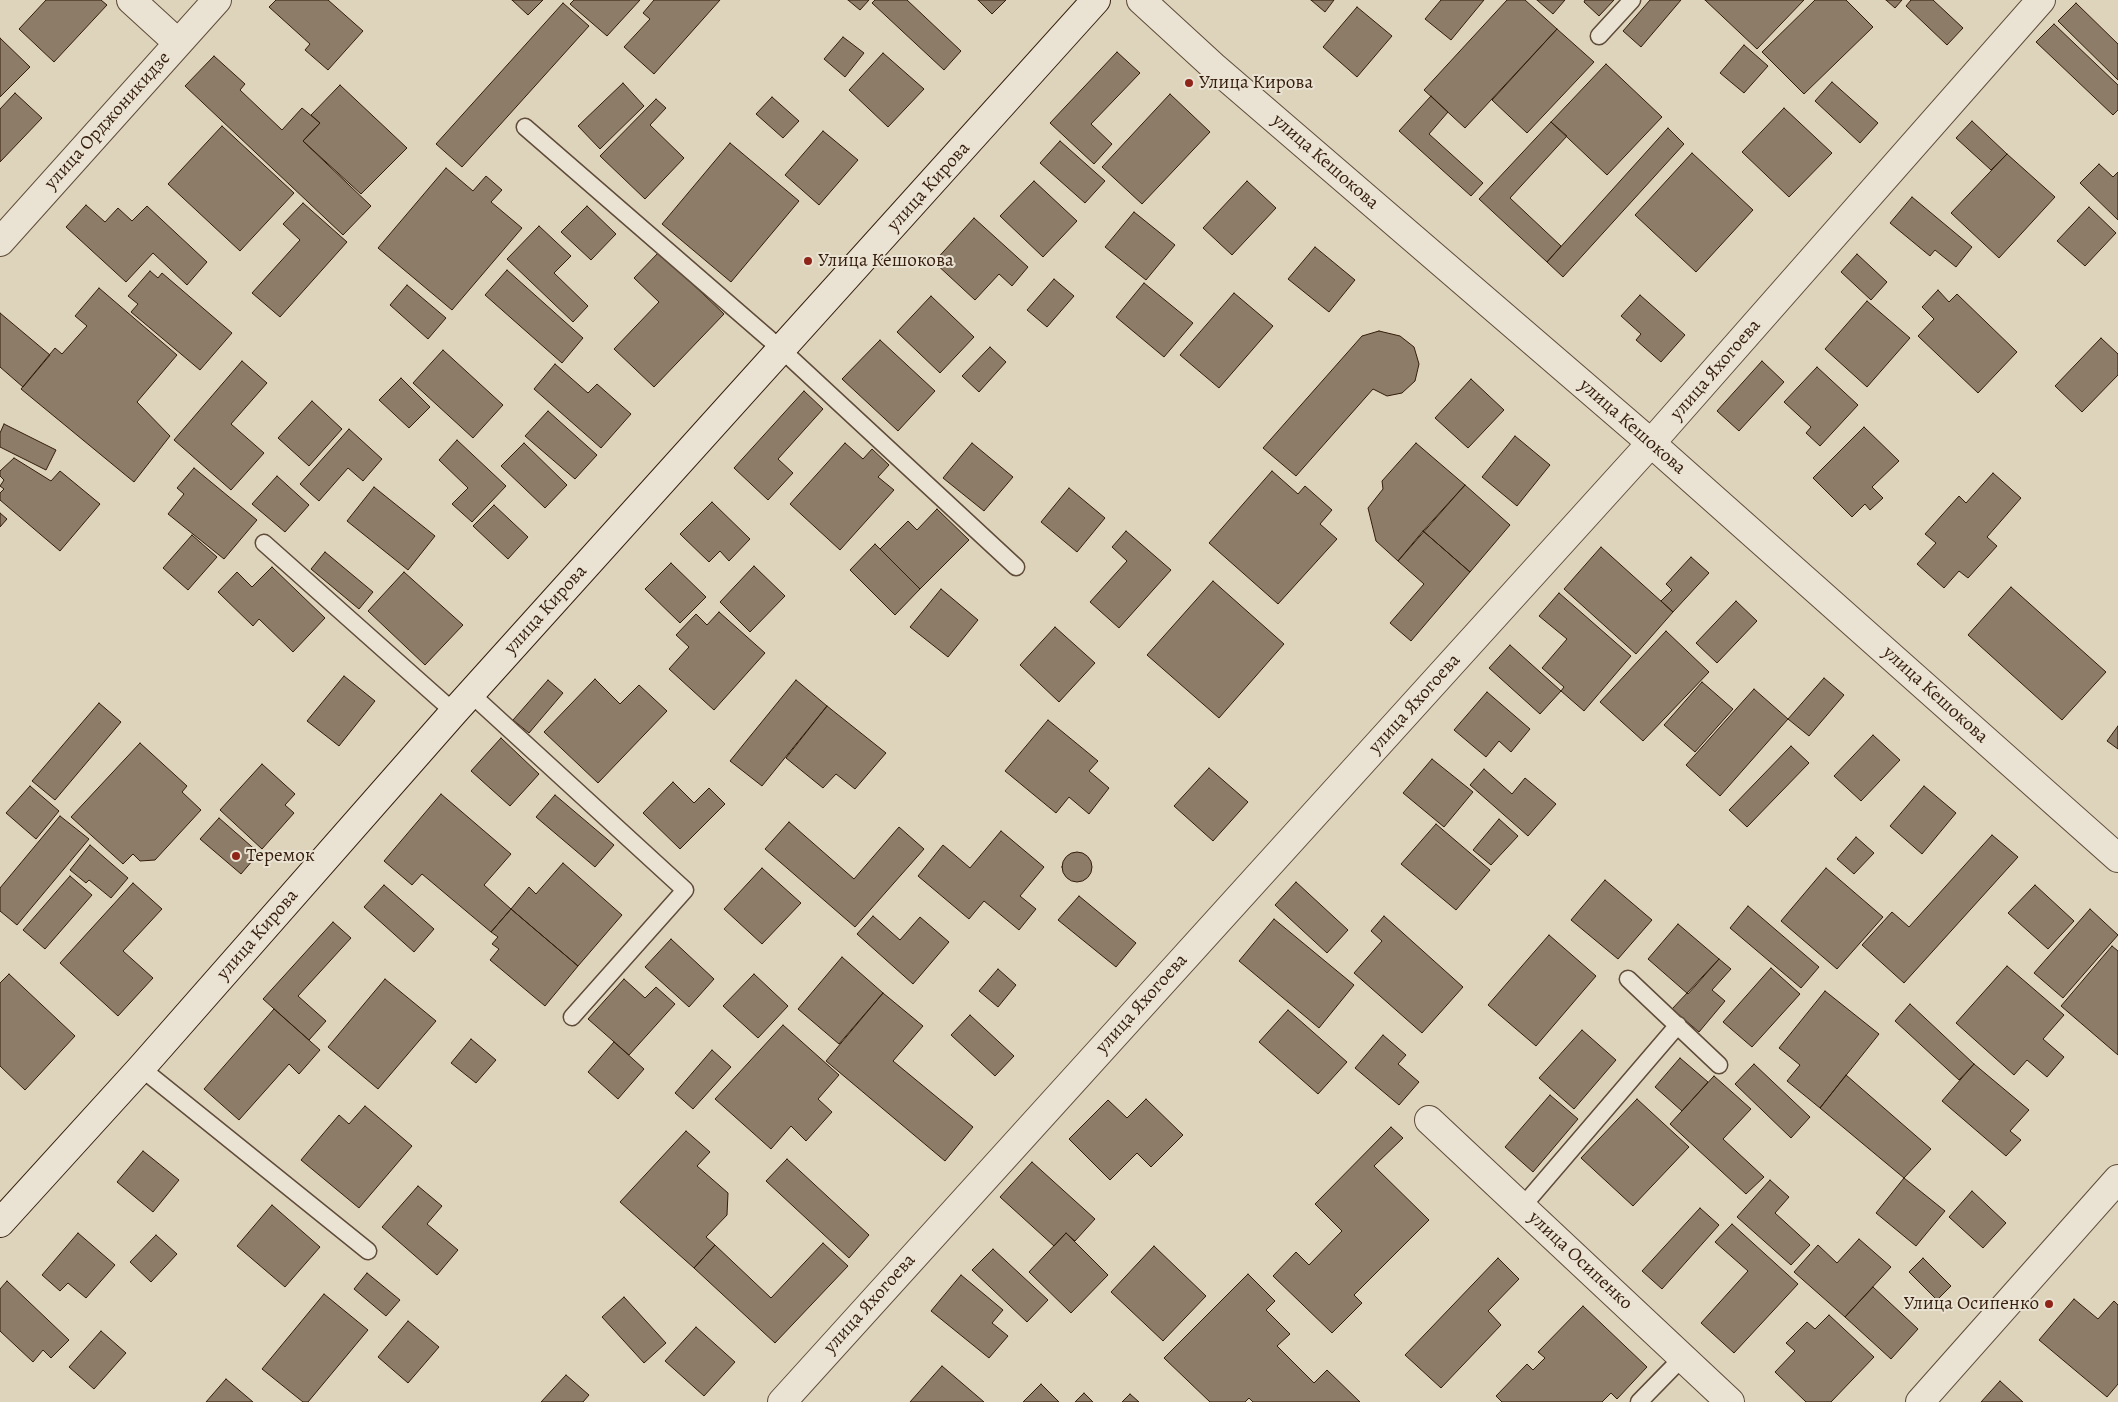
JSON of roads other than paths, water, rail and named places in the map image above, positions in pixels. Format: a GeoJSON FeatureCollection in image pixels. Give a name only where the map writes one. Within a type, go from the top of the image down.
{"type":"FeatureCollection","features":[{"type":"Feature","properties":{"kind":"street"},"geometry":{"type":"LineString","coordinates":[[131,0],[178,43]]}},
{"type":"Feature","properties":{"kind":"street","name":"улица Орджоникидзе"},"geometry":{"type":"LineString","coordinates":[[0,242],[217,0]]}},
{"type":"Feature","properties":{"kind":"street","name":"улица Кирова"},"geometry":{"type":"LineString","coordinates":[[0,1223],[141,1068],[462,703],[1096,0]]}},
{"type":"Feature","properties":{"kind":"street","name":"улица Кешокова"},"geometry":{"type":"LineString","coordinates":[[1142,0],[1214,66],[1651,443],[2118,858]]}},
{"type":"Feature","properties":{"kind":"street","name":"улица Яхогоева"},"geometry":{"type":"LineString","coordinates":[[782,1402],[1651,443],[2041,0]]}},
{"type":"Feature","properties":{"kind":"street","name":"улица Осипенко"},"geometry":{"type":"LineString","coordinates":[[1429,1120],[1730,1402]]}},
{"type":"Feature","properties":{"kind":"street"},"geometry":{"type":"LineString","coordinates":[[1920,1402],[2118,1179]]}},
{"type":"Feature","properties":{"kind":"lane"},"geometry":{"type":"LineString","coordinates":[[1599,36],[1632,0]]}},
{"type":"Feature","properties":{"kind":"lane"},"geometry":{"type":"LineString","coordinates":[[525,127],[782,350],[1016,567]]}},
{"type":"Feature","properties":{"kind":"lane"},"geometry":{"type":"LineString","coordinates":[[264,543],[462,703],[685,890],[572,1017]]}},
{"type":"Feature","properties":{"kind":"lane"},"geometry":{"type":"LineString","coordinates":[[1628,978],[1719,1065]]}},
{"type":"Feature","properties":{"kind":"lane"},"geometry":{"type":"LineString","coordinates":[[1522,1207],[1678,1025]]}},
{"type":"Feature","properties":{"kind":"lane"},"geometry":{"type":"LineString","coordinates":[[141,1068],[368,1251]]}},
{"type":"Feature","properties":{"kind":"lane"},"geometry":{"type":"LineString","coordinates":[[1639,1402],[1683,1357]]}},
{"type":"Feature","properties":{"kind":"place","name":"Улица Кирова"},"geometry":{"type":"Point","coordinates":[1189,83]}},
{"type":"Feature","properties":{"kind":"place","name":"Улица Кешокова"},"geometry":{"type":"Point","coordinates":[808,261]}},
{"type":"Feature","properties":{"kind":"place","name":"Теремок"},"geometry":{"type":"Point","coordinates":[236,856]}},
{"type":"Feature","properties":{"kind":"place","name":"Улица Осипенко"},"geometry":{"type":"Point","coordinates":[2049,1304]}}]}
